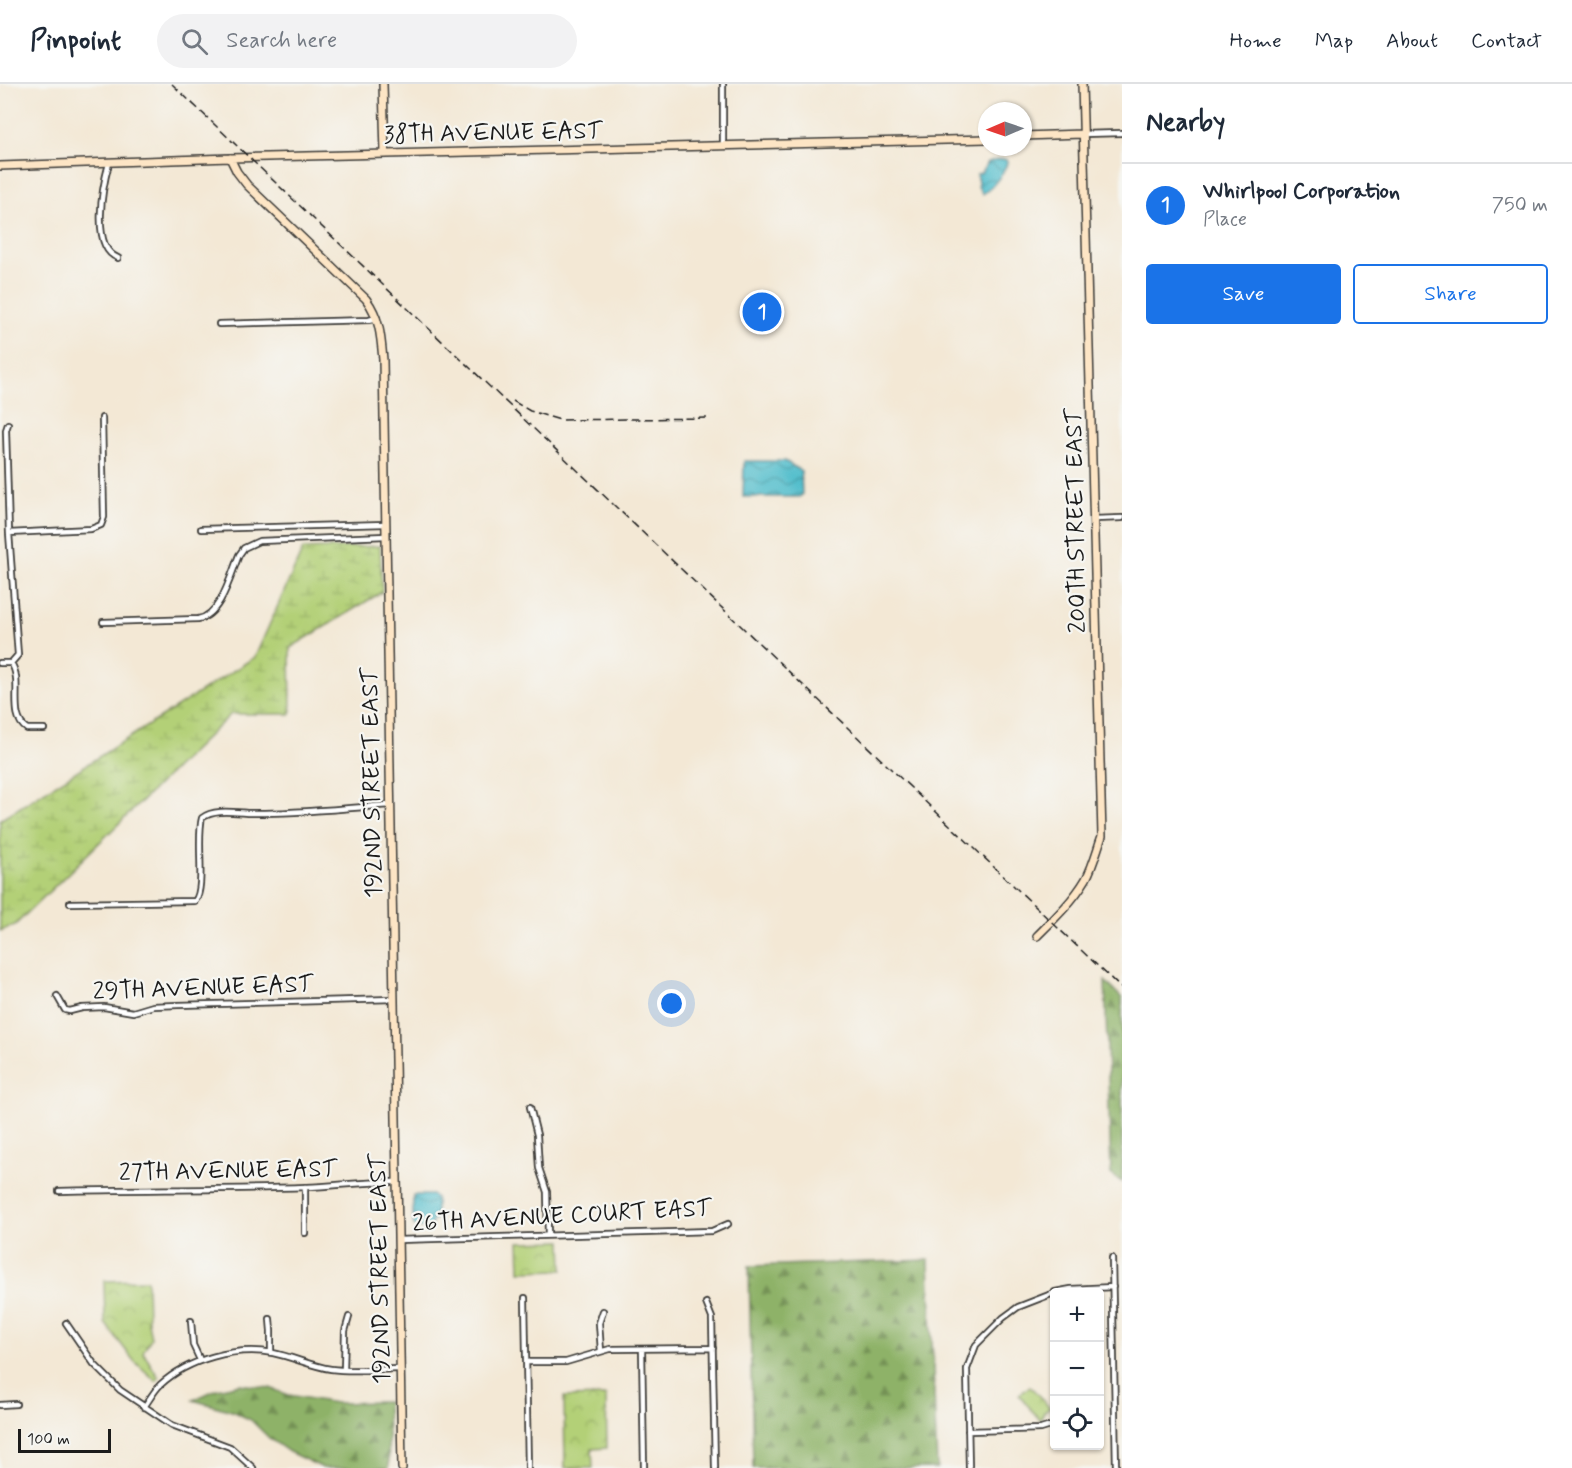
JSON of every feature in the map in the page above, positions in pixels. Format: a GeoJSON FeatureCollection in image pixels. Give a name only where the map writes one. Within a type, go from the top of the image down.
{"type":"FeatureCollection","features":[{"type":"Feature","properties":{"kind":"street"},"geometry":{"type":"LineString","coordinates":[[383,84],[385,154]]}},
{"type":"Feature","properties":{"kind":"street"},"geometry":{"type":"LineString","coordinates":[[723,84],[723,146]]}},
{"type":"Feature","properties":{"kind":"street","name":"200TH STREET EAST"},"geometry":{"type":"LineString","coordinates":[[1037,936],[1066,906],[1085,880],[1102,836],[1082,84]]}},
{"type":"Feature","properties":{"kind":"street"},"geometry":{"type":"LineString","coordinates":[[1032,136],[1122,133]]}},
{"type":"Feature","properties":{"kind":"street","name":"38TH AVENUE EAST"},"geometry":{"type":"LineString","coordinates":[[0,166],[978,139]]}},
{"type":"Feature","properties":{"kind":"street","name":"192ND STREET EAST"},"geometry":{"type":"LineString","coordinates":[[230,158],[247,185],[356,288],[370,305],[377,318],[383,360],[402,1468]]}},
{"type":"Feature","properties":{"kind":"street"},"geometry":{"type":"LineString","coordinates":[[109,162],[102,193],[103,242],[107,252],[118,258]]}},
{"type":"Feature","properties":{"kind":"street"},"geometry":{"type":"LineString","coordinates":[[219,324],[377,318]]}},
{"type":"Feature","properties":{"kind":"street"},"geometry":{"type":"LineString","coordinates":[[9,533],[91,529],[102,524],[104,517],[102,418]]}},
{"type":"Feature","properties":{"kind":"street"},"geometry":{"type":"LineString","coordinates":[[0,663],[11,663],[18,655],[9,533],[6,430],[8,424]]}},
{"type":"Feature","properties":{"kind":"street"},"geometry":{"type":"LineString","coordinates":[[1095,519],[1122,518]]}},
{"type":"Feature","properties":{"kind":"street"},"geometry":{"type":"LineString","coordinates":[[201,529],[386,524]]}},
{"type":"Feature","properties":{"kind":"street"},"geometry":{"type":"LineString","coordinates":[[103,622],[198,619],[208,616],[219,604],[239,555],[244,548],[259,541],[386,536]]}},
{"type":"Feature","properties":{"kind":"street"},"geometry":{"type":"LineString","coordinates":[[11,663],[15,670],[17,708],[21,723],[27,729],[44,729]]}},
{"type":"Feature","properties":{"kind":"street"},"geometry":{"type":"LineString","coordinates":[[70,903],[195,901],[200,889],[199,829],[203,816],[226,812],[269,813],[391,805]]}},
{"type":"Feature","properties":{"kind":"street","name":"29TH AVENUE EAST"},"geometry":{"type":"LineString","coordinates":[[57,996],[65,1010],[104,1007],[133,1012],[153,1006],[394,999]]}},
{"type":"Feature","properties":{"kind":"street"},"geometry":{"type":"LineString","coordinates":[[530,1107],[537,1135],[539,1168],[547,1192],[548,1235]]}},
{"type":"Feature","properties":{"kind":"street","name":"27TH AVENUE EAST"},"geometry":{"type":"LineString","coordinates":[[59,1191],[305,1187],[349,1185],[371,1181],[397,1182]]}},
{"type":"Feature","properties":{"kind":"street"},"geometry":{"type":"LineString","coordinates":[[305,1187],[305,1233]]}},
{"type":"Feature","properties":{"kind":"street","name":"26TH AVENUE COURT EAST"},"geometry":{"type":"LineString","coordinates":[[398,1240],[712,1231],[728,1224]]}},
{"type":"Feature","properties":{"kind":"street"},"geometry":{"type":"LineString","coordinates":[[1113,1258],[1116,1468]]}},
{"type":"Feature","properties":{"kind":"street"},"geometry":{"type":"LineString","coordinates":[[1092,1288],[1113,1287]]}},
{"type":"Feature","properties":{"kind":"street"},"geometry":{"type":"LineString","coordinates":[[969,1468],[967,1369],[971,1354],[982,1336],[1003,1318],[1018,1307],[1050,1295]]}},
{"type":"Feature","properties":{"kind":"street"},"geometry":{"type":"LineString","coordinates":[[525,1298],[528,1468]]}},
{"type":"Feature","properties":{"kind":"street"},"geometry":{"type":"LineString","coordinates":[[706,1303],[712,1318],[715,1468]]}},
{"type":"Feature","properties":{"kind":"street"},"geometry":{"type":"LineString","coordinates":[[601,1351],[599,1323],[603,1311]]}},
{"type":"Feature","properties":{"kind":"street"},"geometry":{"type":"LineString","coordinates":[[344,1370],[345,1331],[349,1317]]}},
{"type":"Feature","properties":{"kind":"street"},"geometry":{"type":"LineString","coordinates":[[270,1319],[270,1353]]}},
{"type":"Feature","properties":{"kind":"street"},"geometry":{"type":"LineString","coordinates":[[191,1321],[193,1346],[200,1360]]}},
{"type":"Feature","properties":{"kind":"street"},"geometry":{"type":"LineString","coordinates":[[66,1323],[94,1364],[120,1390],[172,1425],[230,1447],[253,1468]]}},
{"type":"Feature","properties":{"kind":"street"},"geometry":{"type":"LineString","coordinates":[[1114,1330],[1122,1329]]}},
{"type":"Feature","properties":{"kind":"street"},"geometry":{"type":"LineString","coordinates":[[642,1348],[644,1468]]}},
{"type":"Feature","properties":{"kind":"street"},"geometry":{"type":"LineString","coordinates":[[526,1362],[566,1362],[610,1349],[713,1348]]}},
{"type":"Feature","properties":{"kind":"street"},"geometry":{"type":"LineString","coordinates":[[144,1407],[159,1386],[172,1375],[200,1360],[242,1352],[270,1353],[316,1366],[344,1370],[400,1369]]}},
{"type":"Feature","properties":{"kind":"street"},"geometry":{"type":"LineString","coordinates":[[0,1405],[16,1404]]}},
{"type":"Feature","properties":{"kind":"street"},"geometry":{"type":"LineString","coordinates":[[1115,1407],[1122,1407]]}},
{"type":"Feature","properties":{"kind":"street"},"geometry":{"type":"LineString","coordinates":[[968,1431],[1041,1429],[1050,1426]]}},
{"type":"Feature","properties":{"kind":"green space"},"geometry":{"type":"Polygon","coordinates":[[[380,546],[382,592],[290,648],[291,714],[231,714],[15,925],[0,931],[0,820],[255,657],[303,549],[380,546]]]}},
{"type":"Feature","properties":{"kind":"green space"},"geometry":{"type":"Polygon","coordinates":[[[1105,981],[1122,998],[1122,1182],[1111,1174],[1105,981]]]}},
{"type":"Feature","properties":{"kind":"green space"},"geometry":{"type":"Polygon","coordinates":[[[562,1241],[563,1270],[520,1271],[519,1242],[562,1241]]]}},
{"type":"Feature","properties":{"kind":"green space"},"geometry":{"type":"Polygon","coordinates":[[[929,1260],[937,1468],[753,1468],[749,1266],[929,1260]]]}},
{"type":"Feature","properties":{"kind":"green space"},"geometry":{"type":"Polygon","coordinates":[[[147,1280],[148,1322],[151,1338],[143,1352],[159,1378],[156,1381],[134,1361],[105,1323],[104,1281],[147,1280]]]}},
{"type":"Feature","properties":{"kind":"green space"},"geometry":{"type":"Polygon","coordinates":[[[240,1384],[270,1388],[289,1395],[335,1403],[387,1402],[389,1468],[323,1468],[289,1452],[269,1438],[251,1420],[232,1411],[193,1400],[217,1389],[240,1384]]]}},
{"type":"Feature","properties":{"kind":"green space"},"geometry":{"type":"Polygon","coordinates":[[[1030,1386],[1050,1408],[1044,1412],[1040,1420],[1019,1395],[1030,1386]]]}},
{"type":"Feature","properties":{"kind":"green space"},"geometry":{"type":"Polygon","coordinates":[[[606,1396],[607,1448],[592,1449],[593,1468],[565,1468],[564,1397],[606,1396]]]}},
{"type":"Feature","properties":{"kind":"water"},"geometry":{"type":"Polygon","coordinates":[[[1007,160],[1007,164],[1002,174],[982,194],[978,186],[977,174],[981,173],[988,162],[1007,160]]]}},
{"type":"Feature","properties":{"kind":"water"},"geometry":{"type":"Polygon","coordinates":[[[744,461],[785,461],[801,471],[802,495],[799,497],[743,497],[744,461]]]}},
{"type":"Feature","properties":{"kind":"water"},"geometry":{"type":"Polygon","coordinates":[[[413,1195],[432,1195],[436,1198],[436,1218],[432,1221],[431,1227],[415,1227],[413,1195]]]}},
{"type":"Feature","properties":{"kind":"railway"},"geometry":{"type":"LineString","coordinates":[[172,84],[1122,989]]}},
{"type":"Feature","properties":{"kind":"railway"},"geometry":{"type":"LineString","coordinates":[[513,401],[530,411],[560,420],[709,418]]}},
{"type":"Feature","properties":{"kind":"place","name":"Whirlpool Corporation"},"geometry":{"type":"Point","coordinates":[762,312]}}]}
